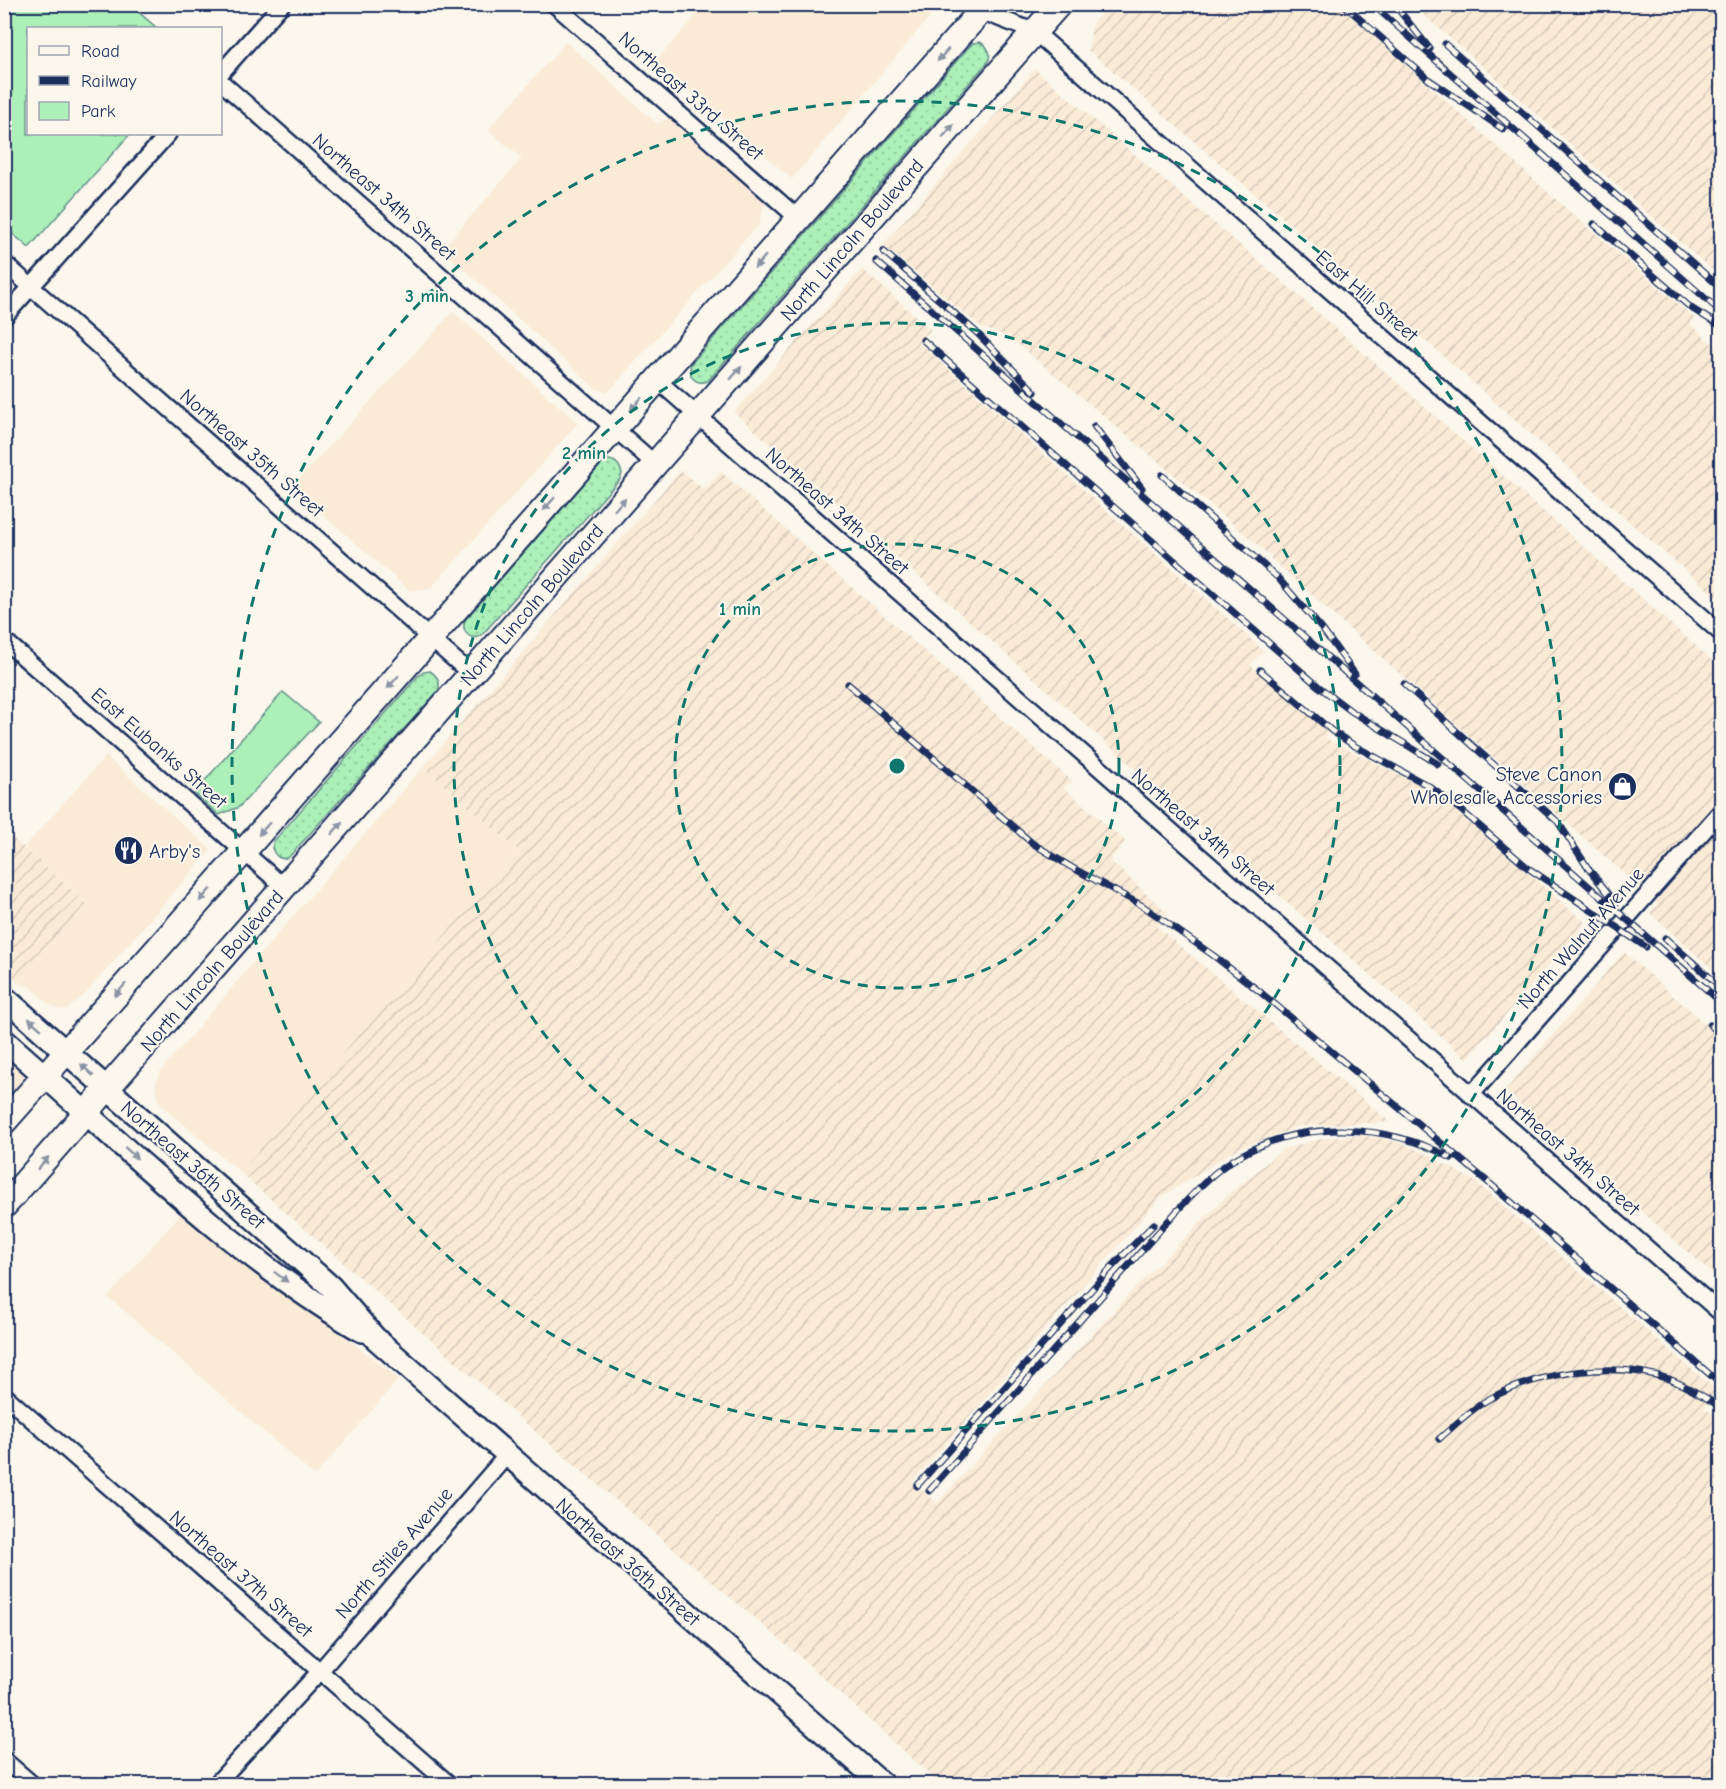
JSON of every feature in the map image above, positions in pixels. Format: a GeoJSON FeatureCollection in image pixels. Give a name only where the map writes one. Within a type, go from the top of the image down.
{"type":"FeatureCollection","features":[{"type":"Feature","properties":{"kind":"main road","name":"North Lincoln Boulevard"},"geometry":{"type":"LineString","coordinates":[[4,1206],[1059,4]]}},
{"type":"Feature","properties":{"kind":"main road"},"geometry":{"type":"LineString","coordinates":[[4,1122],[799,219],[981,7]]}},
{"type":"Feature","properties":{"kind":"main road","name":"Northeast 36th Street"},"geometry":{"type":"LineString","coordinates":[[4,997],[331,1287],[375,1338],[882,1785]]}},
{"type":"Feature","properties":{"kind":"main road","name":"Northeast 36th Street"},"geometry":{"type":"LineString","coordinates":[[4,1040],[230,1238],[317,1305],[375,1338]]}},
{"type":"Feature","properties":{"kind":"street"},"geometry":{"type":"LineString","coordinates":[[222,72],[282,4]]}},
{"type":"Feature","properties":{"kind":"street","name":"Northeast 33rd Street"},"geometry":{"type":"LineString","coordinates":[[554,4],[799,219]]}},
{"type":"Feature","properties":{"kind":"street","name":"East Hill Street"},"geometry":{"type":"LineString","coordinates":[[981,7],[1035,32],[1722,634]]}},
{"type":"Feature","properties":{"kind":"street","name":"Northeast 34th Street"},"geometry":{"type":"LineString","coordinates":[[222,83],[655,464]]}},
{"type":"Feature","properties":{"kind":"street"},"geometry":{"type":"LineString","coordinates":[[4,316],[167,135]]}},
{"type":"Feature","properties":{"kind":"street","name":"Northeast 35th Street"},"geometry":{"type":"LineString","coordinates":[[4,264],[471,674]]}},
{"type":"Feature","properties":{"kind":"street","name":"Northeast 34th Street"},"geometry":{"type":"LineString","coordinates":[[657,380],[1722,1314]]}},
{"type":"Feature","properties":{"kind":"street","name":"East Eubanks Street"},"geometry":{"type":"LineString","coordinates":[[4,640],[285,888]]}},
{"type":"Feature","properties":{"kind":"street","name":"North Walnut Avenue"},"geometry":{"type":"LineString","coordinates":[[1471,1095],[1722,810]]}},
{"type":"Feature","properties":{"kind":"street","name":"Northeast 37th Street"},"geometry":{"type":"LineString","coordinates":[[4,1395],[449,1785]]}},
{"type":"Feature","properties":{"kind":"street","name":"North Stiles Avenue"},"geometry":{"type":"LineString","coordinates":[[216,1785],[320,1671],[507,1455]]}},
{"type":"Feature","properties":{"kind":"street"},"geometry":{"type":"LineString","coordinates":[[4,1760],[32,1785]]}},
{"type":"Feature","properties":{"kind":"shaded area"},"geometry":{"type":"Polygon","coordinates":[[[941,4],[792,179],[656,61],[705,5],[941,4]]]}},
{"type":"Feature","properties":{"kind":"shaded area"},"geometry":{"type":"Polygon","coordinates":[[[1109,5],[1339,5],[1569,211],[1694,318],[1689,323],[1721,352],[1721,601],[1443,356],[1088,50],[1093,22],[1109,5]]]}},
{"type":"Feature","properties":{"kind":"shaded area"},"geometry":{"type":"Polygon","coordinates":[[[1412,5],[1721,5],[1721,278],[1472,57],[1412,5]]]}},
{"type":"Feature","properties":{"kind":"shaded area"},"geometry":{"type":"Polygon","coordinates":[[[566,42],[657,124],[669,118],[767,203],[763,207],[760,223],[608,392],[596,389],[442,249],[522,158],[488,130],[566,42]]]}},
{"type":"Feature","properties":{"kind":"shaded area"},"geometry":{"type":"Polygon","coordinates":[[[1035,69],[1283,282],[1721,668],[1721,977],[1650,913],[1658,904],[1270,558],[1271,556],[1008,336],[982,328],[883,245],[1035,69]]]}},
{"type":"Feature","properties":{"kind":"shaded area"},"geometry":{"type":"Polygon","coordinates":[[[862,269],[931,330],[918,342],[1264,651],[1250,665],[1328,732],[1325,738],[1432,791],[1586,923],[1467,1059],[1229,852],[734,412],[862,269]]]}},
{"type":"Feature","properties":{"kind":"shaded area"},"geometry":{"type":"Polygon","coordinates":[[[453,312],[578,423],[431,588],[410,591],[292,487],[453,312]]]}},
{"type":"Feature","properties":{"kind":"shaded area"},"geometry":{"type":"Polygon","coordinates":[[[681,470],[704,490],[721,472],[1073,782],[1063,787],[1125,841],[1110,861],[1167,912],[1157,927],[1390,1122],[1300,1126],[1237,1149],[1161,1197],[912,1482],[937,1503],[1130,1293],[1225,1198],[1283,1149],[1325,1138],[1363,1135],[1401,1143],[1431,1156],[1477,1183],[1716,1390],[1704,1409],[1722,1418],[1721,1784],[940,1784],[798,1655],[538,1434],[240,1172],[518,850],[423,767],[681,470]]]}},
{"type":"Feature","properties":{"kind":"shaded area"},"geometry":{"type":"Polygon","coordinates":[[[106,756],[211,850],[86,993],[68,1009],[60,1010],[47,1003],[32,988],[19,983],[88,904],[24,847],[106,756]]]}},
{"type":"Feature","properties":{"kind":"shaded area"},"geometry":{"type":"Polygon","coordinates":[[[423,767],[518,850],[240,1172],[160,1104],[155,1085],[160,1072],[423,767]]]}},
{"type":"Feature","properties":{"kind":"shaded area"},"geometry":{"type":"Polygon","coordinates":[[[4,830],[88,904],[19,983],[5,971],[4,830]]]}},
{"type":"Feature","properties":{"kind":"shaded area"},"geometry":{"type":"Polygon","coordinates":[[[1624,952],[1721,1038],[1721,1281],[1505,1091],[1624,952]]]}},
{"type":"Feature","properties":{"kind":"shaded area"},"geometry":{"type":"Polygon","coordinates":[[[5,1029],[44,1064],[5,1109],[5,1029]]]}},
{"type":"Feature","properties":{"kind":"shaded area"},"geometry":{"type":"Polygon","coordinates":[[[184,1210],[399,1379],[315,1476],[108,1297],[184,1210]]]}},
{"type":"Feature","properties":{"kind":"green space"},"geometry":{"type":"Polygon","coordinates":[[[5,4],[130,5],[156,27],[27,27],[27,135],[129,135],[29,248],[5,227],[5,4]]]}},
{"type":"Feature","properties":{"kind":"green space"},"geometry":{"type":"Polygon","coordinates":[[[980,42],[989,50],[988,62],[708,381],[695,380],[691,376],[690,365],[968,48],[973,43],[980,42]]]}},
{"type":"Feature","properties":{"kind":"green space"},"geometry":{"type":"Polygon","coordinates":[[[605,460],[612,460],[620,467],[622,474],[620,479],[481,636],[473,637],[467,634],[464,628],[465,620],[605,460]]]}},
{"type":"Feature","properties":{"kind":"green space"},"geometry":{"type":"Polygon","coordinates":[[[430,671],[438,679],[438,691],[289,857],[280,858],[276,855],[272,848],[274,841],[418,676],[430,671]]]}},
{"type":"Feature","properties":{"kind":"green space"},"geometry":{"type":"Polygon","coordinates":[[[283,692],[319,722],[239,807],[219,815],[194,793],[283,692]]]}},
{"type":"Feature","properties":{"kind":"railway"},"geometry":{"type":"LineString","coordinates":[[1343,4],[1428,79],[1503,129]]}},
{"type":"Feature","properties":{"kind":"railway"},"geometry":{"type":"LineString","coordinates":[[1372,4],[1722,313]]}},
{"type":"Feature","properties":{"kind":"railway"},"geometry":{"type":"LineString","coordinates":[[1394,4],[1430,49]]}},
{"type":"Feature","properties":{"kind":"railway"},"geometry":{"type":"LineString","coordinates":[[1445,44],[1722,289]]}},
{"type":"Feature","properties":{"kind":"railway"},"geometry":{"type":"LineString","coordinates":[[1594,224],[1691,308],[1722,327]]}},
{"type":"Feature","properties":{"kind":"railway"},"geometry":{"type":"LineString","coordinates":[[883,251],[976,332],[1035,392]]}},
{"type":"Feature","properties":{"kind":"railway"},"geometry":{"type":"LineString","coordinates":[[876,261],[1722,1003]]}},
{"type":"Feature","properties":{"kind":"railway"},"geometry":{"type":"LineString","coordinates":[[923,340],[1318,686],[1351,711],[1438,764]]}},
{"type":"Feature","properties":{"kind":"railway"},"geometry":{"type":"LineString","coordinates":[[1094,426],[1142,488]]}},
{"type":"Feature","properties":{"kind":"railway"},"geometry":{"type":"LineString","coordinates":[[1162,475],[1278,578],[1322,629],[1355,674]]}},
{"type":"Feature","properties":{"kind":"railway"},"geometry":{"type":"LineString","coordinates":[[1260,670],[1332,731],[1429,786],[1528,868],[1646,947]]}},
{"type":"Feature","properties":{"kind":"railway"},"geometry":{"type":"LineString","coordinates":[[848,684],[1032,843],[1143,906],[1259,991],[1495,1188],[1722,1385]]}},
{"type":"Feature","properties":{"kind":"railway"},"geometry":{"type":"LineString","coordinates":[[1404,684],[1558,822],[1588,868],[1616,903]]}},
{"type":"Feature","properties":{"kind":"railway"},"geometry":{"type":"LineString","coordinates":[[1665,938],[1722,988]]}},
{"type":"Feature","properties":{"kind":"railway"},"geometry":{"type":"LineString","coordinates":[[1710,1025],[1722,1035]]}},
{"type":"Feature","properties":{"kind":"railway"},"geometry":{"type":"LineString","coordinates":[[929,1491],[1176,1212],[1205,1182],[1238,1157],[1289,1136],[1317,1131],[1344,1130],[1372,1132],[1400,1138],[1426,1146],[1451,1158]]}},
{"type":"Feature","properties":{"kind":"railway"},"geometry":{"type":"LineString","coordinates":[[917,1486],[1109,1270],[1154,1224]]}},
{"type":"Feature","properties":{"kind":"railway"},"geometry":{"type":"LineString","coordinates":[[1439,1439],[1469,1412],[1489,1399],[1530,1382],[1577,1372],[1625,1370],[1648,1373],[1682,1385],[1722,1408]]}},
{"type":"Feature","properties":{"kind":"place","name":"Steve Canon Wholesale Accessories"},"geometry":{"type":"Point","coordinates":[1623,786]}},
{"type":"Feature","properties":{"kind":"place","name":"Arby's"},"geometry":{"type":"Point","coordinates":[128,851]}}]}
